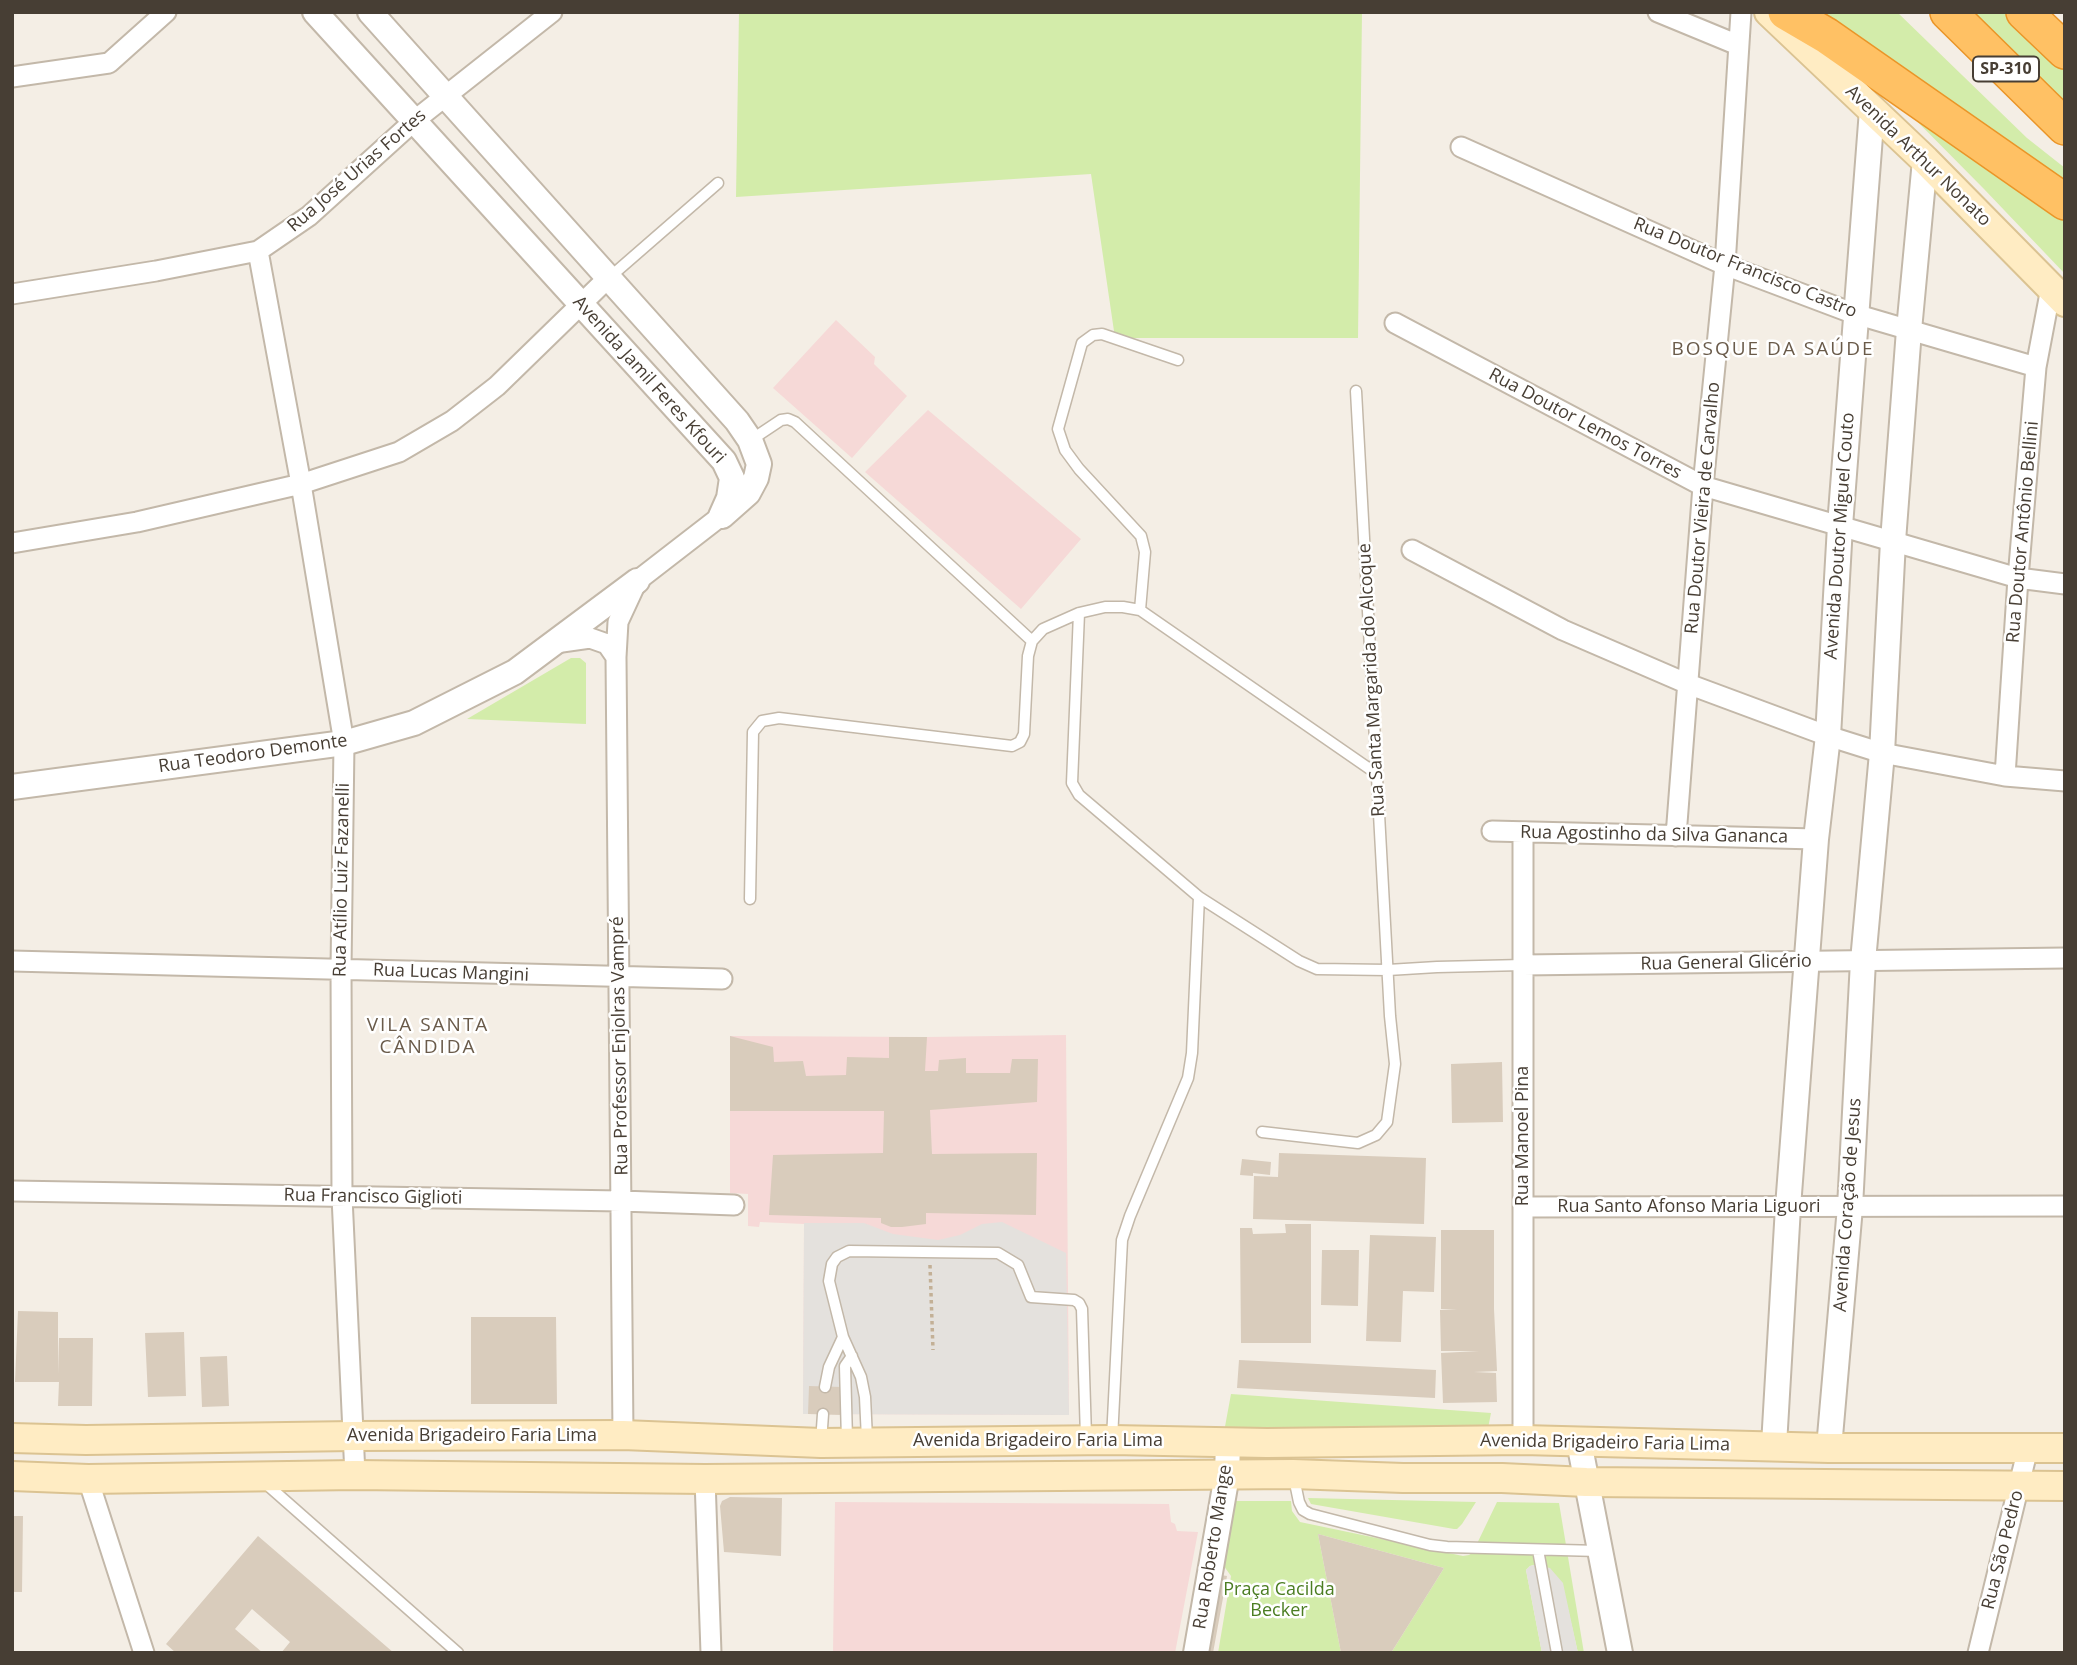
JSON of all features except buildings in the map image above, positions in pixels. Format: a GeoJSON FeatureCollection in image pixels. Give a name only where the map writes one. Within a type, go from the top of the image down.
{"type":"FeatureCollection","features":[{"type":"Feature","properties":{"kind":"highway"},"geometry":{"type":"LineString","coordinates":[[1786,12],[1827,36],[2065,202]]}},
{"type":"Feature","properties":{"kind":"highway","name":"SP-310"},"geometry":{"type":"LineString","coordinates":[[1948,12],[2065,127]]}},
{"type":"Feature","properties":{"kind":"highway","name":"SP-310"},"geometry":{"type":"LineString","coordinates":[[2024,12],[2065,51]]}},
{"type":"Feature","properties":{"kind":"main road","name":"Avenida Arthur Nonato"},"geometry":{"type":"LineString","coordinates":[[1769,12],[1925,160],[2058,295]]}},
{"type":"Feature","properties":{"kind":"main road","name":"Avenida Brigadeiro Faria Lima"},"geometry":{"type":"LineString","coordinates":[[12,1438],[86,1440],[623,1435],[845,1442],[1523,1440],[1829,1448],[2065,1448]]}},
{"type":"Feature","properties":{"kind":"main road"},"geometry":{"type":"LineString","coordinates":[[623,1435],[623,1478]]}},
{"type":"Feature","properties":{"kind":"main road"},"geometry":{"type":"LineString","coordinates":[[86,1440],[88,1479]]}},
{"type":"Feature","properties":{"kind":"main road","name":"Avenida Brigadeiro Faria Lima"},"geometry":{"type":"LineString","coordinates":[[12,1476],[88,1479],[355,1475],[705,1479],[1293,1474],[1586,1482],[2065,1486]]}},
{"type":"Feature","properties":{"kind":"street"},"geometry":{"type":"LineString","coordinates":[[12,77],[108,63],[166,12]]}},
{"type":"Feature","properties":{"kind":"street","name":"Avenida Jamil Feres Kfouri"},"geometry":{"type":"LineString","coordinates":[[315,12],[724,461],[732,478],[729,498],[721,516]]}},
{"type":"Feature","properties":{"kind":"street","name":"Avenida Jamil Feres Kfouri"},"geometry":{"type":"LineString","coordinates":[[370,12],[737,421],[750,440],[759,464],[756,478],[748,493],[721,516]]}},
{"type":"Feature","properties":{"kind":"street","name":"Rua José Urias Fortes"},"geometry":{"type":"LineString","coordinates":[[12,294],[156,271],[258,251],[309,216],[414,121],[552,12]]}},
{"type":"Feature","properties":{"kind":"street"},"geometry":{"type":"LineString","coordinates":[[1658,12],[1738,45]]}},
{"type":"Feature","properties":{"kind":"street","name":"Rua Doutor Vieira de Carvalho"},"geometry":{"type":"LineString","coordinates":[[1676,836],[1703,486],[1726,265],[1741,12]]}},
{"type":"Feature","properties":{"kind":"street","name":"Avenida Doutor Miguel Couto"},"geometry":{"type":"LineString","coordinates":[[1807,962],[1816,839],[1828,736],[1840,526],[1871,110]]}},
{"type":"Feature","properties":{"kind":"street","name":"Rua Doutor Francisco Castro"},"geometry":{"type":"LineString","coordinates":[[1461,147],[1726,265],[1855,314],[2036,367]]}},
{"type":"Feature","properties":{"kind":"street"},"geometry":{"type":"LineString","coordinates":[[1863,961],[1882,753],[1893,541],[1925,160]]}},
{"type":"Feature","properties":{"kind":"street","name":"Rua Atílio Luiz Fazanelli"},"geometry":{"type":"LineString","coordinates":[[258,251],[301,484],[344,743],[342,1197],[355,1475]]}},
{"type":"Feature","properties":{"kind":"street"},"geometry":{"type":"LineString","coordinates":[[12,543],[137,522],[301,484],[399,452],[452,421],[497,386],[608,278]]}},
{"type":"Feature","properties":{"kind":"street","name":"Rua Doutor Antônio Bellini"},"geometry":{"type":"LineString","coordinates":[[2005,776],[2036,367],[2058,295]]}},
{"type":"Feature","properties":{"kind":"street","name":"Rua Doutor Lemos Torres"},"geometry":{"type":"LineString","coordinates":[[1395,323],[1703,486],[2018,578],[2065,584]]}},
{"type":"Feature","properties":{"kind":"street","name":"Rua Teodoro Demonte"},"geometry":{"type":"LineString","coordinates":[[12,786],[344,743],[414,723],[515,672],[721,516]]}},
{"type":"Feature","properties":{"kind":"street"},"geometry":{"type":"LineString","coordinates":[[1412,551],[1563,630],[1688,684],[1828,736],[1882,753],[2005,776],[2065,781]]}},
{"type":"Feature","properties":{"kind":"street","name":"Rua Professor Enjolras Vampré"},"geometry":{"type":"LineString","coordinates":[[623,1435],[616,657],[618,622],[637,581]]}},
{"type":"Feature","properties":{"kind":"street"},"geometry":{"type":"LineString","coordinates":[[553,644],[590,638],[607,644],[616,657]]}},
{"type":"Feature","properties":{"kind":"street","name":"Rua Agostinho da Silva Gananca"},"geometry":{"type":"LineString","coordinates":[[1492,831],[1816,839]]}},
{"type":"Feature","properties":{"kind":"street","name":"Rua Manoel Pina"},"geometry":{"type":"LineString","coordinates":[[1523,1440],[1524,833]]}},
{"type":"Feature","properties":{"kind":"street","name":"Rua General Glicério"},"geometry":{"type":"LineString","coordinates":[[1523,965],[2065,958]]}},
{"type":"Feature","properties":{"kind":"street","name":"Rua Lucas Mangini"},"geometry":{"type":"LineString","coordinates":[[12,961],[722,979]]}},
{"type":"Feature","properties":{"kind":"street","name":"Avenida Coração de Jesus"},"geometry":{"type":"LineString","coordinates":[[1829,1448],[1850,1207],[1863,961]]}},
{"type":"Feature","properties":{"kind":"street"},"geometry":{"type":"LineString","coordinates":[[1774,1446],[1788,1207],[1807,962]]}},
{"type":"Feature","properties":{"kind":"street","name":"Rua Francisco Giglioti"},"geometry":{"type":"LineString","coordinates":[[12,1191],[734,1205]]}},
{"type":"Feature","properties":{"kind":"street","name":"Rua Santo Afonso Maria Liguori"},"geometry":{"type":"LineString","coordinates":[[1523,1208],[2065,1206]]}},
{"type":"Feature","properties":{"kind":"street","name":"Rua Roberto Mange"},"geometry":{"type":"LineString","coordinates":[[1196,1653],[1227,1475],[1228,1442]]}},
{"type":"Feature","properties":{"kind":"street"},"geometry":{"type":"LineString","coordinates":[[1578,1442],[1620,1653]]}},
{"type":"Feature","properties":{"kind":"street","name":"Rua São Pedro"},"geometry":{"type":"LineString","coordinates":[[1978,1653],[2028,1448]]}},
{"type":"Feature","properties":{"kind":"street"},"geometry":{"type":"LineString","coordinates":[[88,1479],[144,1653]]}},
{"type":"Feature","properties":{"kind":"street"},"geometry":{"type":"LineString","coordinates":[[705,1479],[711,1653]]}},
{"type":"Feature","properties":{"kind":"lane"},"geometry":{"type":"LineString","coordinates":[[608,278],[718,183]]}},
{"type":"Feature","properties":{"kind":"lane"},"geometry":{"type":"LineString","coordinates":[[1140,610],[1145,552],[1141,536],[1079,469],[1065,450],[1058,429],[1082,343],[1093,335],[1102,334],[1178,360]]}},
{"type":"Feature","properties":{"kind":"lane","name":"Rua Santa Margarida do Alcoque"},"geometry":{"type":"LineString","coordinates":[[1262,1132],[1358,1143],[1376,1135],[1387,1122],[1395,1064],[1390,1016],[1356,391]]}},
{"type":"Feature","properties":{"kind":"lane"},"geometry":{"type":"LineString","coordinates":[[750,440],[781,420],[795,422],[1032,641]]}},
{"type":"Feature","properties":{"kind":"lane"},"geometry":{"type":"LineString","coordinates":[[750,899],[753,732],[762,721],[779,718],[1012,746],[1020,742],[1024,734],[1028,656],[1032,641],[1042,629],[1079,613],[1114,607],[1140,610],[1377,774]]}},
{"type":"Feature","properties":{"kind":"lane","name":"Rua General Glicério"},"geometry":{"type":"LineString","coordinates":[[1079,613],[1072,783],[1079,794],[1199,897],[1298,961],[1317,969],[1388,970],[1523,965]]}},
{"type":"Feature","properties":{"kind":"lane"},"geometry":{"type":"LineString","coordinates":[[1099,1440],[1122,1240],[1188,1078],[1192,1053],[1199,897]]}},
{"type":"Feature","properties":{"kind":"lane"},"geometry":{"type":"LineString","coordinates":[[845,1442],[866,1396],[861,1377],[843,1337],[829,1281],[832,1264],[837,1257],[849,1251],[998,1253],[1018,1265],[1031,1297],[1074,1300],[1079,1303],[1082,1309],[1099,1440]]}},
{"type":"Feature","properties":{"kind":"lane"},"geometry":{"type":"LineString","coordinates":[[825,1387],[829,1367],[843,1337]]}},
{"type":"Feature","properties":{"kind":"lane"},"geometry":{"type":"LineString","coordinates":[[845,1442],[845,1366],[852,1356]]}},
{"type":"Feature","properties":{"kind":"lane"},"geometry":{"type":"LineString","coordinates":[[823,1414],[845,1442]]}},
{"type":"Feature","properties":{"kind":"lane"},"geometry":{"type":"LineString","coordinates":[[1293,1474],[1299,1502],[1303,1510],[1310,1514],[1430,1545],[1600,1551]]}},
{"type":"Feature","properties":{"kind":"lane"},"geometry":{"type":"LineString","coordinates":[[258,1476],[458,1653]]}},
{"type":"Feature","properties":{"kind":"lane"},"geometry":{"type":"LineString","coordinates":[[1538,1550],[1557,1653]]}},
{"type":"Feature","properties":{"kind":"path"},"geometry":{"type":"LineString","coordinates":[[930,1252],[933,1350]]}},
{"type":"Feature","properties":{"kind":"shaded area"},"geometry":{"type":"Polygon","coordinates":[[[836,320],[875,357],[874,364],[907,396],[852,458],[773,388],[836,320]]]}},
{"type":"Feature","properties":{"kind":"shaded area"},"geometry":{"type":"Polygon","coordinates":[[[928,410],[1081,539],[1021,609],[865,472],[928,410]]]}},
{"type":"Feature","properties":{"kind":"shaded area"},"geometry":{"type":"Polygon","coordinates":[[[1066,1035],[1069,1415],[803,1414],[804,1224],[760,1222],[759,1227],[748,1226],[748,1194],[730,1193],[730,1036],[1066,1035]]]}},
{"type":"Feature","properties":{"kind":"shaded area"},"geometry":{"type":"Polygon","coordinates":[[[1002,1222],[1066,1253],[1069,1415],[803,1414],[804,1223],[864,1223],[893,1234],[938,1240],[960,1235],[982,1224],[1002,1222]]]}},
{"type":"Feature","properties":{"kind":"shaded area"},"geometry":{"type":"Polygon","coordinates":[[[835,1502],[1169,1504],[1171,1522],[1175,1524],[1177,1531],[1198,1532],[1175,1653],[833,1653],[835,1502]]]}},
{"type":"Feature","properties":{"kind":"shaded area"},"geometry":{"type":"Polygon","coordinates":[[[1534,1565],[1550,1568],[1563,1583],[1578,1653],[1542,1653],[1526,1570],[1534,1565]]]}},
{"type":"Feature","properties":{"kind":"green space"},"geometry":{"type":"Polygon","coordinates":[[[739,12],[1362,12],[1358,338],[1115,338],[1091,174],[736,197],[739,12]]]}},
{"type":"Feature","properties":{"kind":"green space"},"geometry":{"type":"Polygon","coordinates":[[[1811,12],[1897,12],[2027,138],[2065,168],[2065,194],[1811,12]]]}},
{"type":"Feature","properties":{"kind":"green space"},"geometry":{"type":"Polygon","coordinates":[[[1965,12],[2005,12],[2065,70],[2065,109],[1965,12]]]}},
{"type":"Feature","properties":{"kind":"green space"},"geometry":{"type":"Polygon","coordinates":[[[1888,92],[2065,218],[2065,274],[1984,189],[1888,92]]]}},
{"type":"Feature","properties":{"kind":"green space"},"geometry":{"type":"Polygon","coordinates":[[[571,658],[580,658],[586,663],[586,724],[467,719],[571,658]]]}},
{"type":"Feature","properties":{"kind":"green space"},"geometry":{"type":"Polygon","coordinates":[[[1231,1394],[1491,1413],[1487,1433],[1224,1432],[1231,1394]]]}},
{"type":"Feature","properties":{"kind":"green space"},"geometry":{"type":"Polygon","coordinates":[[[1308,1498],[1476,1502],[1462,1524],[1454,1529],[1311,1504],[1308,1498]]]}},
{"type":"Feature","properties":{"kind":"green space","name":"Praça Cacilda Becker"},"geometry":{"type":"Polygon","coordinates":[[[1233,1501],[1291,1501],[1292,1511],[1300,1522],[1463,1556],[1473,1552],[1497,1502],[1559,1503],[1584,1653],[1578,1653],[1562,1583],[1534,1565],[1526,1570],[1542,1653],[1391,1653],[1444,1568],[1318,1534],[1341,1653],[1218,1653],[1231,1576],[1221,1562],[1233,1501]]]}},
{"type":"Feature","properties":{"kind":"district","name":"BOSQUE DA SAÚDE"},"geometry":{"type":"Point","coordinates":[1773,350]}},
{"type":"Feature","properties":{"kind":"district","name":"VILA SANTA CÂNDIDA"},"geometry":{"type":"Point","coordinates":[428,1037]}}]}
